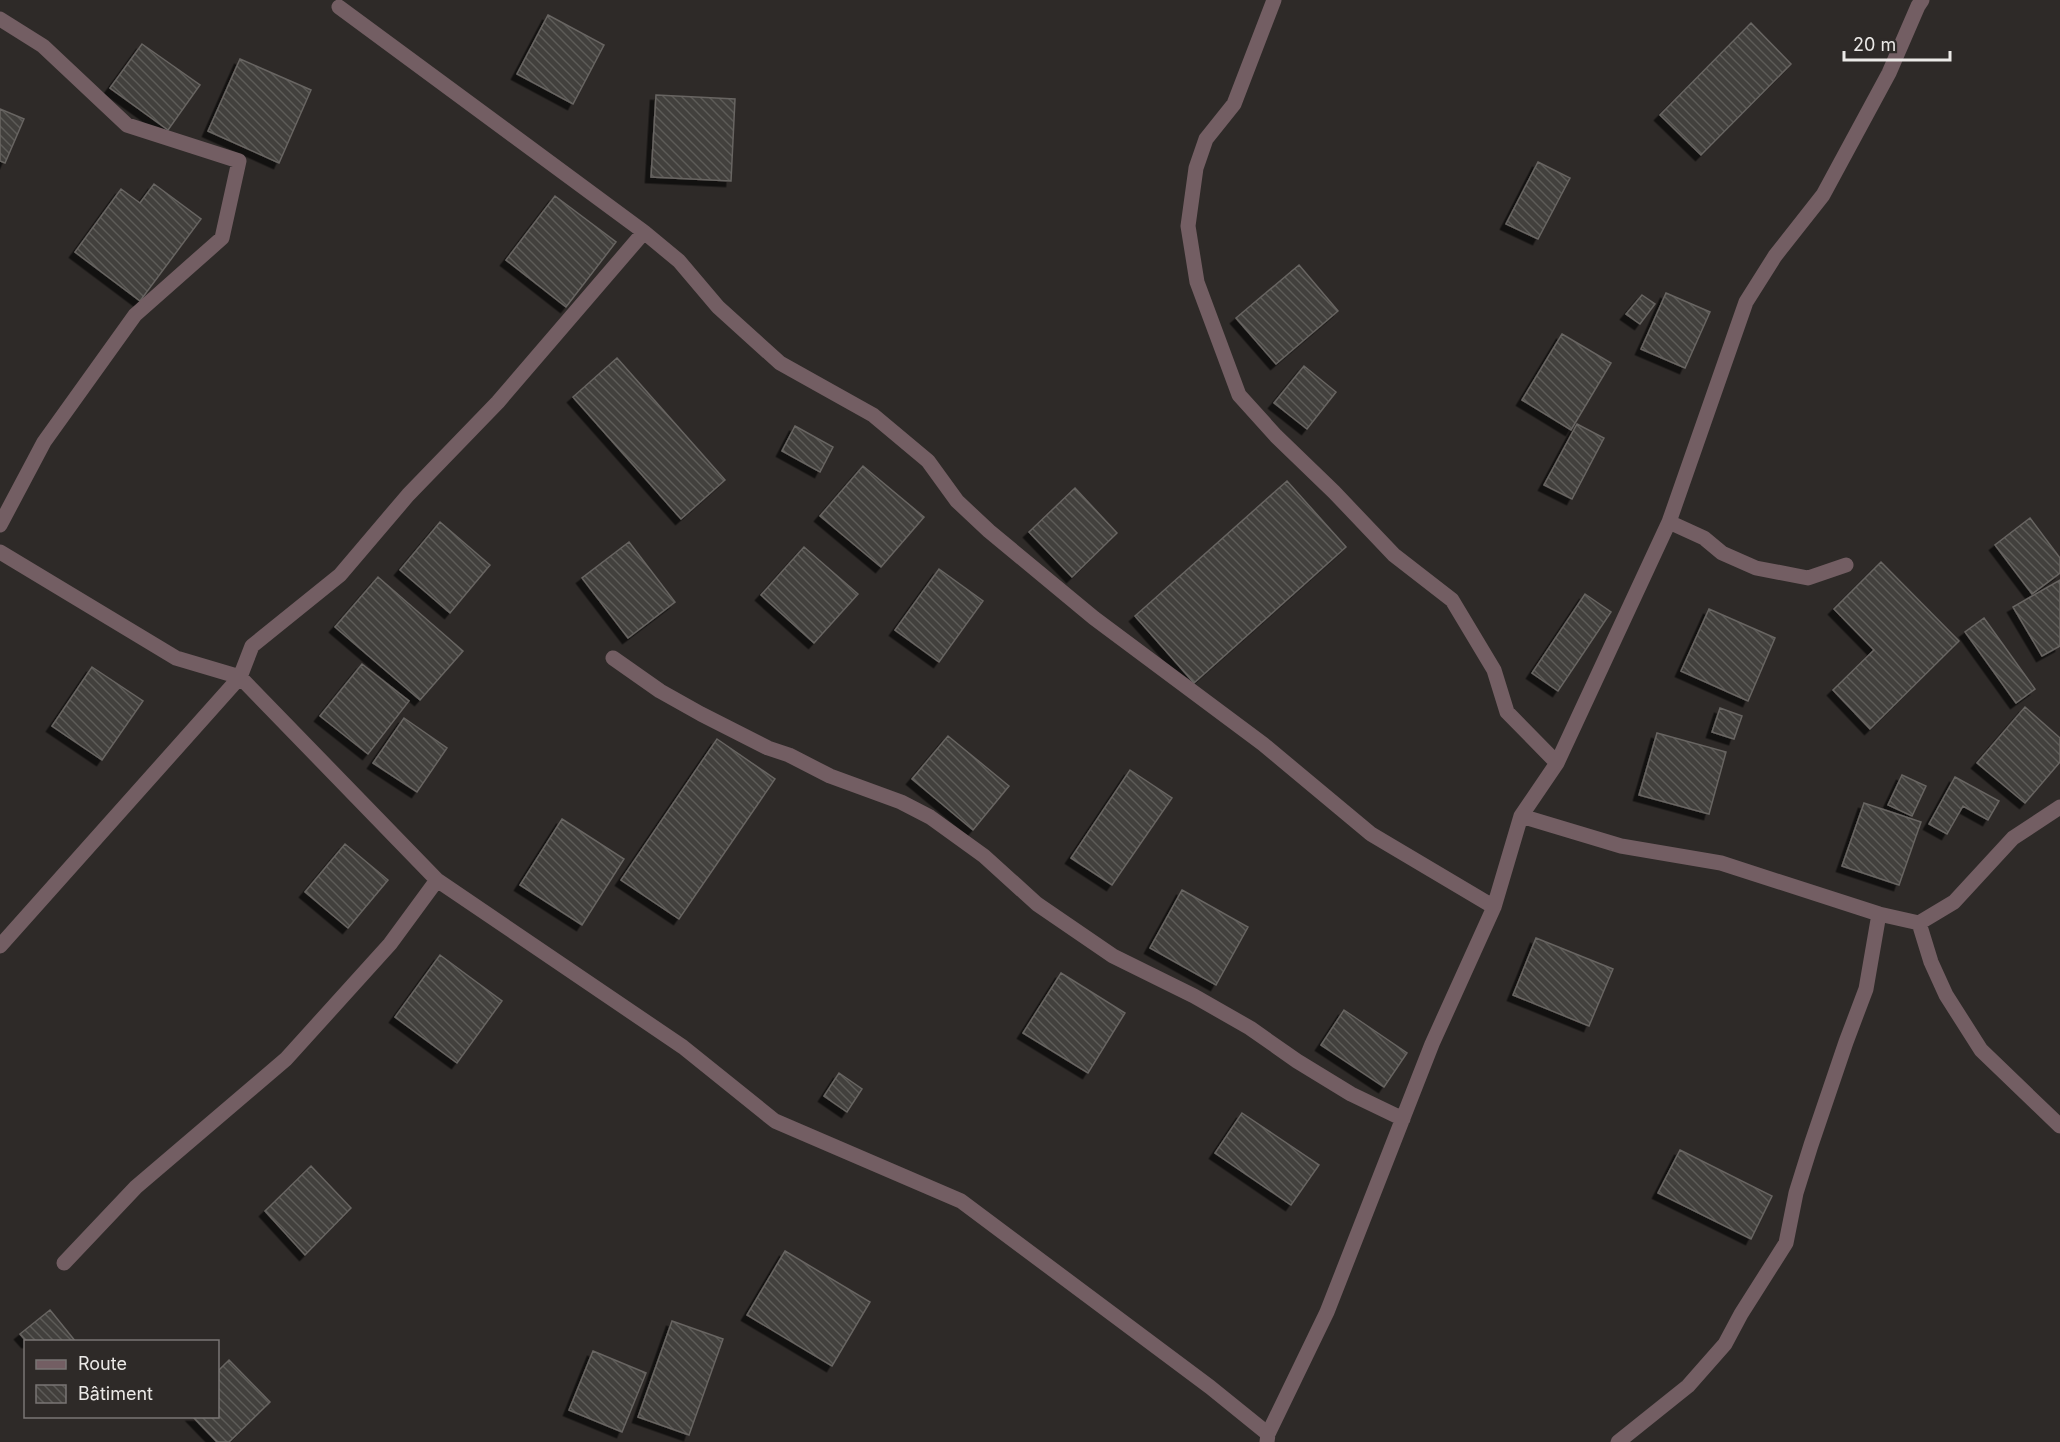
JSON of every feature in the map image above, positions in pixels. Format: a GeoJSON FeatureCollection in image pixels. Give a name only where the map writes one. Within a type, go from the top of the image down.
{"type":"FeatureCollection","features":[{"type":"Feature","properties":{"kind":"street"},"geometry":{"type":"LineString","coordinates":[[1274,0],[1233,104],[1206,139],[1196,168],[1188,226],[1197,282],[1239,394],[1276,436],[1394,555],[1452,600],[1494,670],[1507,712],[1557,763]]}},
{"type":"Feature","properties":{"kind":"street"},"geometry":{"type":"LineString","coordinates":[[0,552],[176,658],[240,677],[437,880],[683,1047],[776,1122],[961,1201],[1210,1387],[1268,1438],[1328,1312],[1432,1044],[1494,907],[1521,816],[1557,763],[1670,522],[1746,302],[1775,256],[1823,195],[1889,73],[1922,0]]}},
{"type":"Feature","properties":{"kind":"street"},"geometry":{"type":"LineString","coordinates":[[339,7],[644,232],[679,261],[718,307],[780,363],[873,415],[928,461],[957,501],[989,531],[1094,618],[1263,744],[1371,834],[1494,907]]}},
{"type":"Feature","properties":{"kind":"street"},"geometry":{"type":"LineString","coordinates":[[0,19],[43,46],[127,125],[239,161],[222,238],[135,315],[44,442],[0,525]]}},
{"type":"Feature","properties":{"kind":"street"},"geometry":{"type":"LineString","coordinates":[[0,946],[240,677],[252,646],[340,575],[408,495],[498,402],[644,232]]}},
{"type":"Feature","properties":{"kind":"street"},"geometry":{"type":"LineString","coordinates":[[1670,522],[1704,538],[1722,553],[1756,568],[1808,578],[1846,565]]}},
{"type":"Feature","properties":{"kind":"street"},"geometry":{"type":"LineString","coordinates":[[613,658],[660,691],[768,748],[789,755],[830,776],[901,802],[930,817],[984,856],[1037,904],[1113,956],[1194,996],[1250,1028],[1297,1062],[1351,1094],[1403,1119]]}},
{"type":"Feature","properties":{"kind":"street"},"geometry":{"type":"LineString","coordinates":[[1521,816],[1621,846],[1721,863],[1879,914],[1919,923],[1954,902],[2013,838],[2060,807]]}},
{"type":"Feature","properties":{"kind":"street"},"geometry":{"type":"LineString","coordinates":[[64,1263],[136,1187],[286,1059],[390,944],[437,880]]}},
{"type":"Feature","properties":{"kind":"street"},"geometry":{"type":"LineString","coordinates":[[1618,1442],[1688,1386],[1725,1344],[1741,1314],[1786,1243],[1796,1194],[1810,1145],[1866,990],[1879,914]]}},
{"type":"Feature","properties":{"kind":"street"},"geometry":{"type":"LineString","coordinates":[[1919,923],[1930,962],[1946,995],[1981,1050],[2060,1126]]}},
{"type":"Feature","properties":{"kind":"building"},"geometry":{"type":"Polygon","coordinates":[[[548,15],[604,45],[573,104],[517,74],[548,15]]]}},
{"type":"Feature","properties":{"kind":"building"},"geometry":{"type":"Polygon","coordinates":[[[1751,23],[1791,64],[1701,155],[1660,115],[1751,23]]]}},
{"type":"Feature","properties":{"kind":"building"},"geometry":{"type":"Polygon","coordinates":[[[142,44],[200,85],[168,130],[110,88],[142,44]]]}},
{"type":"Feature","properties":{"kind":"building"},"geometry":{"type":"Polygon","coordinates":[[[240,59],[311,90],[279,163],[208,131],[240,59]]]}},
{"type":"Feature","properties":{"kind":"building"},"geometry":{"type":"Polygon","coordinates":[[[656,95],[735,99],[731,181],[651,177],[656,95]]]}},
{"type":"Feature","properties":{"kind":"building"},"geometry":{"type":"Polygon","coordinates":[[[0,109],[24,119],[5,163],[0,161],[0,109]]]}},
{"type":"Feature","properties":{"kind":"building"},"geometry":{"type":"Polygon","coordinates":[[[1538,162],[1570,178],[1538,239],[1506,224],[1538,162]]]}},
{"type":"Feature","properties":{"kind":"building"},"geometry":{"type":"Polygon","coordinates":[[[154,184],[201,219],[140,301],[75,252],[121,189],[140,203],[154,184]]]}},
{"type":"Feature","properties":{"kind":"building"},"geometry":{"type":"Polygon","coordinates":[[[555,196],[616,242],[566,307],[506,260],[555,196]]]}},
{"type":"Feature","properties":{"kind":"building"},"geometry":{"type":"Polygon","coordinates":[[[1299,265],[1338,311],[1276,364],[1236,318],[1299,265]]]}},
{"type":"Feature","properties":{"kind":"building"},"geometry":{"type":"Polygon","coordinates":[[[1666,293],[1710,312],[1685,368],[1641,349],[1666,293]]]}},
{"type":"Feature","properties":{"kind":"building"},"geometry":{"type":"Polygon","coordinates":[[[1642,295],[1655,304],[1640,324],[1626,314],[1642,295]]]}},
{"type":"Feature","properties":{"kind":"building"},"geometry":{"type":"Polygon","coordinates":[[[1562,334],[1611,363],[1571,430],[1522,400],[1562,334]]]}},
{"type":"Feature","properties":{"kind":"building"},"geometry":{"type":"Polygon","coordinates":[[[617,358],[725,480],[681,519],[573,397],[617,358]]]}},
{"type":"Feature","properties":{"kind":"building"},"geometry":{"type":"Polygon","coordinates":[[[1304,366],[1336,392],[1307,429],[1274,403],[1304,366]]]}},
{"type":"Feature","properties":{"kind":"building"},"geometry":{"type":"Polygon","coordinates":[[[1577,424],[1604,438],[1572,499],[1544,485],[1577,424]]]}},
{"type":"Feature","properties":{"kind":"building"},"geometry":{"type":"Polygon","coordinates":[[[795,426],[833,447],[820,472],[782,451],[795,426]]]}},
{"type":"Feature","properties":{"kind":"building"},"geometry":{"type":"Polygon","coordinates":[[[863,466],[924,517],[881,567],[820,516],[863,466]]]}},
{"type":"Feature","properties":{"kind":"building"},"geometry":{"type":"Polygon","coordinates":[[[1287,481],[1346,547],[1194,683],[1135,616],[1287,481]]]}},
{"type":"Feature","properties":{"kind":"building"},"geometry":{"type":"Polygon","coordinates":[[[1075,488],[1117,533],[1072,577],[1029,532],[1075,488]]]}},
{"type":"Feature","properties":{"kind":"building"},"geometry":{"type":"Polygon","coordinates":[[[2030,518],[2060,558],[2060,573],[2032,594],[1995,545],[2030,518]]]}},
{"type":"Feature","properties":{"kind":"building"},"geometry":{"type":"Polygon","coordinates":[[[440,522],[490,565],[450,613],[400,570],[440,522]]]}},
{"type":"Feature","properties":{"kind":"building"},"geometry":{"type":"Polygon","coordinates":[[[629,542],[675,602],[628,638],[582,578],[629,542]]]}},
{"type":"Feature","properties":{"kind":"building"},"geometry":{"type":"Polygon","coordinates":[[[804,547],[858,594],[814,643],[761,595],[804,547]]]}},
{"type":"Feature","properties":{"kind":"building"},"geometry":{"type":"Polygon","coordinates":[[[1881,562],[1959,641],[1870,729],[1833,690],[1874,650],[1834,609],[1881,562]]]}},
{"type":"Feature","properties":{"kind":"building"},"geometry":{"type":"Polygon","coordinates":[[[939,569],[983,601],[939,662],[895,630],[939,569]]]}},
{"type":"Feature","properties":{"kind":"building"},"geometry":{"type":"Polygon","coordinates":[[[378,577],[463,651],[420,700],[335,627],[378,577]]]}},
{"type":"Feature","properties":{"kind":"building"},"geometry":{"type":"Polygon","coordinates":[[[2060,580],[2060,646],[2042,656],[2013,607],[2060,580]]]}},
{"type":"Feature","properties":{"kind":"building"},"geometry":{"type":"Polygon","coordinates":[[[1585,594],[1611,612],[1558,691],[1532,673],[1585,594]]]}},
{"type":"Feature","properties":{"kind":"building"},"geometry":{"type":"Polygon","coordinates":[[[1709,609],[1775,638],[1748,701],[1681,671],[1709,609]]]}},
{"type":"Feature","properties":{"kind":"building"},"geometry":{"type":"Polygon","coordinates":[[[1984,618],[2035,689],[2016,703],[1965,632],[1984,618]]]}},
{"type":"Feature","properties":{"kind":"building"},"geometry":{"type":"Polygon","coordinates":[[[362,664],[409,701],[368,754],[320,716],[362,664]]]}},
{"type":"Feature","properties":{"kind":"building"},"geometry":{"type":"Polygon","coordinates":[[[92,667],[143,701],[102,760],[52,726],[92,667]]]}},
{"type":"Feature","properties":{"kind":"building"},"geometry":{"type":"Polygon","coordinates":[[[2025,707],[2060,738],[2060,762],[2025,803],[1977,763],[2025,707]]]}},
{"type":"Feature","properties":{"kind":"building"},"geometry":{"type":"Polygon","coordinates":[[[1720,708],[1742,716],[1734,739],[1712,732],[1720,708]]]}},
{"type":"Feature","properties":{"kind":"building"},"geometry":{"type":"Polygon","coordinates":[[[404,718],[447,748],[417,792],[373,763],[404,718]]]}},
{"type":"Feature","properties":{"kind":"building"},"geometry":{"type":"Polygon","coordinates":[[[1657,733],[1726,752],[1709,814],[1639,795],[1657,733]]]}},
{"type":"Feature","properties":{"kind":"building"},"geometry":{"type":"Polygon","coordinates":[[[948,736],[1009,786],[973,830],[912,779],[948,736]]]}},
{"type":"Feature","properties":{"kind":"building"},"geometry":{"type":"Polygon","coordinates":[[[717,739],[775,779],[679,919],[621,880],[717,739]]]}},
{"type":"Feature","properties":{"kind":"building"},"geometry":{"type":"Polygon","coordinates":[[[1130,770],[1172,798],[1112,885],[1071,858],[1130,770]]]}},
{"type":"Feature","properties":{"kind":"building"},"geometry":{"type":"Polygon","coordinates":[[[1902,775],[1926,786],[1912,816],[1888,805],[1902,775]]]}},
{"type":"Feature","properties":{"kind":"building"},"geometry":{"type":"Polygon","coordinates":[[[1955,777],[1999,801],[1988,820],[1963,806],[1947,834],[1929,824],[1955,777]]]}},
{"type":"Feature","properties":{"kind":"building"},"geometry":{"type":"Polygon","coordinates":[[[1864,803],[1921,822],[1899,885],[1842,866],[1864,803]]]}},
{"type":"Feature","properties":{"kind":"building"},"geometry":{"type":"Polygon","coordinates":[[[562,819],[624,859],[582,925],[520,885],[562,819]]]}},
{"type":"Feature","properties":{"kind":"building"},"geometry":{"type":"Polygon","coordinates":[[[345,844],[388,880],[348,928],[305,892],[345,844]]]}},
{"type":"Feature","properties":{"kind":"building"},"geometry":{"type":"Polygon","coordinates":[[[1182,890],[1248,927],[1216,985],[1150,948],[1182,890]]]}},
{"type":"Feature","properties":{"kind":"building"},"geometry":{"type":"Polygon","coordinates":[[[1536,938],[1613,969],[1589,1026],[1513,995],[1536,938]]]}},
{"type":"Feature","properties":{"kind":"building"},"geometry":{"type":"Polygon","coordinates":[[[440,955],[502,1001],[457,1063],[395,1017],[440,955]]]}},
{"type":"Feature","properties":{"kind":"building"},"geometry":{"type":"Polygon","coordinates":[[[1061,973],[1125,1013],[1088,1073],[1023,1033],[1061,973]]]}},
{"type":"Feature","properties":{"kind":"building"},"geometry":{"type":"Polygon","coordinates":[[[1344,1010],[1407,1053],[1384,1087],[1321,1045],[1344,1010]]]}},
{"type":"Feature","properties":{"kind":"building"},"geometry":{"type":"Polygon","coordinates":[[[839,1073],[862,1089],[847,1112],[824,1096],[839,1073]]]}},
{"type":"Feature","properties":{"kind":"building"},"geometry":{"type":"Polygon","coordinates":[[[1242,1113],[1319,1165],[1291,1205],[1215,1153],[1242,1113]]]}},
{"type":"Feature","properties":{"kind":"building"},"geometry":{"type":"Polygon","coordinates":[[[1680,1150],[1772,1196],[1751,1239],[1658,1193],[1680,1150]]]}},
{"type":"Feature","properties":{"kind":"building"},"geometry":{"type":"Polygon","coordinates":[[[311,1166],[351,1208],[305,1255],[265,1211],[311,1166]]]}},
{"type":"Feature","properties":{"kind":"building"},"geometry":{"type":"Polygon","coordinates":[[[785,1251],[870,1302],[832,1366],[747,1315],[785,1251]]]}},
{"type":"Feature","properties":{"kind":"building"},"geometry":{"type":"Polygon","coordinates":[[[50,1310],[74,1340],[25,1340],[20,1334],[50,1310]]]}},
{"type":"Feature","properties":{"kind":"building"},"geometry":{"type":"Polygon","coordinates":[[[672,1321],[723,1339],[689,1435],[638,1417],[672,1321]]]}},
{"type":"Feature","properties":{"kind":"building"},"geometry":{"type":"Polygon","coordinates":[[[593,1351],[646,1373],[622,1432],[569,1410],[593,1351]]]}},
{"type":"Feature","properties":{"kind":"building"},"geometry":{"type":"Polygon","coordinates":[[[229,1360],[270,1402],[229,1442],[217,1442],[194,1418],[219,1418],[219,1370],[229,1360]]]}}]}
